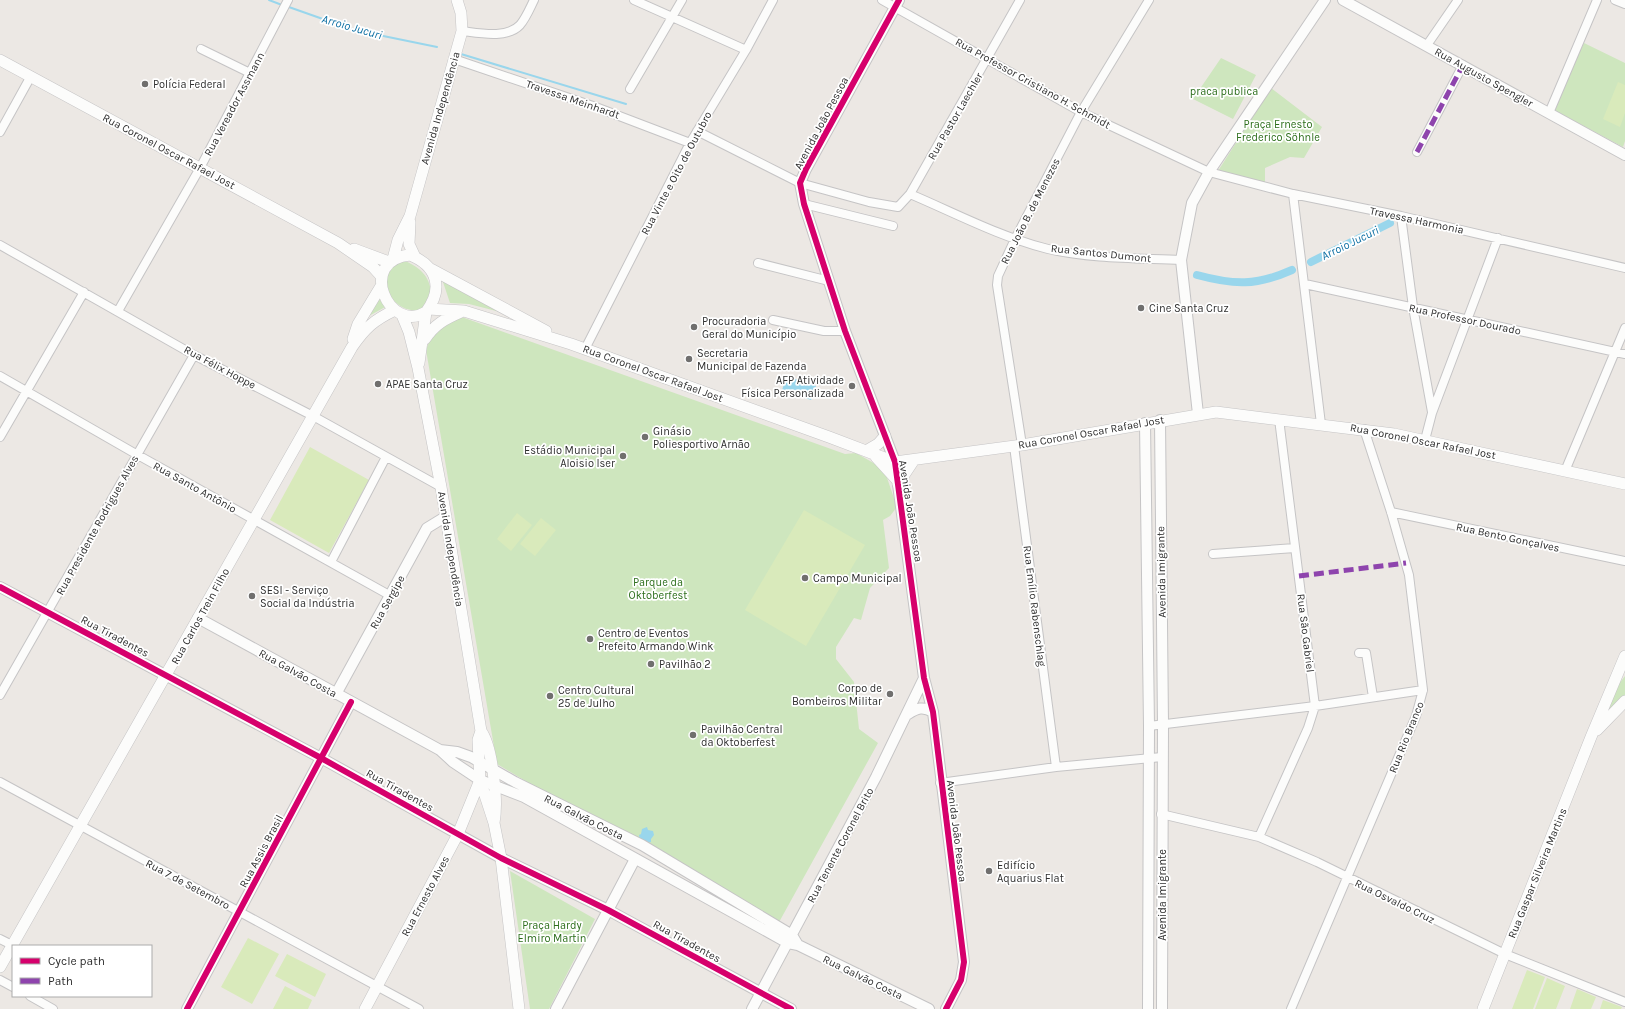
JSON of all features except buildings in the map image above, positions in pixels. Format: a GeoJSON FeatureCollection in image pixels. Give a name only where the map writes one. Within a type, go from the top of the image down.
{"type":"FeatureCollection","features":[{"type":"Feature","properties":{"kind":"main road","name":"Avenida Independência"},"geometry":{"type":"LineString","coordinates":[[410,216],[462,31],[461,13],[457,0]]}},
{"type":"Feature","properties":{"kind":"main road","name":"Rua Coronel Oscar Rafael Jost"},"geometry":{"type":"LineString","coordinates":[[0,60],[338,243],[373,267],[382,282]]}},
{"type":"Feature","properties":{"kind":"main road"},"geometry":{"type":"LineString","coordinates":[[410,216],[409,244],[415,258]]}},
{"type":"Feature","properties":{"kind":"main road"},"geometry":{"type":"LineString","coordinates":[[391,260],[410,255],[431,269],[436,280],[436,294],[427,310],[411,317],[399,312],[386,299],[382,282],[398,240],[410,216]]}},
{"type":"Feature","properties":{"kind":"main road","name":"Rua Coronel Oscar Rafael Jost"},"geometry":{"type":"LineString","coordinates":[[338,243],[391,260]]}},
{"type":"Feature","properties":{"kind":"main road","name":"Rua Coronel Oscar Rafael Jost"},"geometry":{"type":"LineString","coordinates":[[431,269],[513,315],[571,344]]}},
{"type":"Feature","properties":{"kind":"main road","name":"Rua Carlos Trein Filho"},"geometry":{"type":"LineString","coordinates":[[352,347],[358,324],[382,282]]}},
{"type":"Feature","properties":{"kind":"main road","name":"Avenida Independência"},"geometry":{"type":"LineString","coordinates":[[418,368],[427,310]]}},
{"type":"Feature","properties":{"kind":"main road","name":"Rua Coronel Oscar Rafael Jost"},"geometry":{"type":"LineString","coordinates":[[427,310],[464,311],[571,344],[895,462],[1018,445],[1145,422],[1216,412],[1364,429],[1425,440],[1625,484]]}},
{"type":"Feature","properties":{"kind":"main road"},"geometry":{"type":"LineString","coordinates":[[423,341],[432,328],[443,320],[464,311]]}},
{"type":"Feature","properties":{"kind":"main road","name":"Avenida Independência"},"geometry":{"type":"LineString","coordinates":[[399,312],[409,332],[418,368],[441,487],[481,731],[486,739],[492,767],[497,810],[494,823]]}},
{"type":"Feature","properties":{"kind":"main road","name":"Rua Carlos Trein Filho"},"geometry":{"type":"LineString","coordinates":[[0,967],[352,347],[362,332],[371,323],[399,312]]}},
{"type":"Feature","properties":{"kind":"main road"},"geometry":{"type":"LineString","coordinates":[[506,324],[513,315]]}},
{"type":"Feature","properties":{"kind":"main road"},"geometry":{"type":"LineString","coordinates":[[885,436],[868,452],[897,482],[914,460]]}},
{"type":"Feature","properties":{"kind":"main road","name":"Rua Gaspar Silveira Martins"},"geometry":{"type":"LineString","coordinates":[[1483,1009],[1609,692],[1625,656]]}},
{"type":"Feature","properties":{"kind":"main road"},"geometry":{"type":"LineString","coordinates":[[1609,692],[1625,672]]}},
{"type":"Feature","properties":{"kind":"main road","name":"Rua Gaspar Silveira Martins"},"geometry":{"type":"LineString","coordinates":[[1591,737],[1625,701]]}},
{"type":"Feature","properties":{"kind":"main road","name":"Avenida Independência"},"geometry":{"type":"LineString","coordinates":[[481,731],[478,740],[480,780],[494,823],[502,858],[519,1009]]}},
{"type":"Feature","properties":{"kind":"main road","name":"Rua Ernesto Alves"},"geometry":{"type":"LineString","coordinates":[[365,1009],[458,834],[480,780]]}},
{"type":"Feature","properties":{"kind":"street"},"geometry":{"type":"LineString","coordinates":[[462,31],[483,33],[510,32],[520,25],[534,0]]}},
{"type":"Feature","properties":{"kind":"street"},"geometry":{"type":"LineString","coordinates":[[634,0],[746,50]]}},
{"type":"Feature","properties":{"kind":"street"},"geometry":{"type":"LineString","coordinates":[[630,89],[682,0]]}},
{"type":"Feature","properties":{"kind":"street","name":"Rua Vinte e Oito de Outubro"},"geometry":{"type":"LineString","coordinates":[[585,349],[690,143],[746,50],[773,0]]}},
{"type":"Feature","properties":{"kind":"street","name":"Rua Professor Cristiano H. Schmidt"},"geometry":{"type":"LineString","coordinates":[[882,0],[897,4],[988,59],[1081,112],[1209,172]]}},
{"type":"Feature","properties":{"kind":"street","name":"Rua Pastor Laechler"},"geometry":{"type":"LineString","coordinates":[[800,183],[869,202],[898,207],[910,194],[988,59],[1020,0]]}},
{"type":"Feature","properties":{"kind":"street","name":"Rua João B. de Menezes"},"geometry":{"type":"LineString","coordinates":[[1018,445],[997,285],[998,276],[1015,239],[1081,112],[1149,0]]}},
{"type":"Feature","properties":{"kind":"street"},"geometry":{"type":"LineString","coordinates":[[1198,414],[1181,260],[1192,203],[1209,172],[1325,0]]}},
{"type":"Feature","properties":{"kind":"street","name":"Rua Augusto Spengler"},"geometry":{"type":"LineString","coordinates":[[1343,0],[1625,155]]}},
{"type":"Feature","properties":{"kind":"street"},"geometry":{"type":"LineString","coordinates":[[1427,45],[1458,0]]}},
{"type":"Feature","properties":{"kind":"street"},"geometry":{"type":"LineString","coordinates":[[1549,112],[1597,0]]}},
{"type":"Feature","properties":{"kind":"street"},"geometry":{"type":"LineString","coordinates":[[1615,0],[1625,4]]}},
{"type":"Feature","properties":{"kind":"street","name":"Rua Vereador Assmann"},"geometry":{"type":"LineString","coordinates":[[118,311],[200,168],[288,1]]}},
{"type":"Feature","properties":{"kind":"street","name":"Avenida João Pessoa"},"geometry":{"type":"LineString","coordinates":[[897,4],[806,169],[800,183],[804,204],[845,331],[895,462],[924,678],[932,712],[964,962],[961,980],[946,1009]]}},
{"type":"Feature","properties":{"kind":"street"},"geometry":{"type":"LineString","coordinates":[[201,48],[250,73]]}},
{"type":"Feature","properties":{"kind":"street","name":"Travessa Meinhardt"},"geometry":{"type":"LineString","coordinates":[[454,59],[592,106],[690,143]]}},
{"type":"Feature","properties":{"kind":"street"},"geometry":{"type":"LineString","coordinates":[[1417,152],[1463,65]]}},
{"type":"Feature","properties":{"kind":"street"},"geometry":{"type":"LineString","coordinates":[[0,132],[31,76]]}},
{"type":"Feature","properties":{"kind":"street"},"geometry":{"type":"LineString","coordinates":[[697,131],[800,183]]}},
{"type":"Feature","properties":{"kind":"street","name":"Travessa Harmonia"},"geometry":{"type":"LineString","coordinates":[[1209,172],[1293,194],[1401,216],[1625,268]]}},
{"type":"Feature","properties":{"kind":"street","name":"Rua Santos Dumont"},"geometry":{"type":"LineString","coordinates":[[910,194],[1015,239],[1050,249],[1114,256],[1181,260]]}},
{"type":"Feature","properties":{"kind":"street"},"geometry":{"type":"LineString","coordinates":[[1293,194],[1305,284],[1320,424]]}},
{"type":"Feature","properties":{"kind":"street"},"geometry":{"type":"LineString","coordinates":[[804,204],[893,226]]}},
{"type":"Feature","properties":{"kind":"street"},"geometry":{"type":"LineString","coordinates":[[1401,216],[1413,307],[1432,413]]}},
{"type":"Feature","properties":{"kind":"street"},"geometry":{"type":"LineString","coordinates":[[1425,440],[1432,413],[1498,238]]}},
{"type":"Feature","properties":{"kind":"street","name":"Rua Félix Hoppe"},"geometry":{"type":"LineString","coordinates":[[0,245],[194,355],[313,416],[441,487]]}},
{"type":"Feature","properties":{"kind":"street"},"geometry":{"type":"LineString","coordinates":[[758,263],[829,281]]}},
{"type":"Feature","properties":{"kind":"street","name":"Rua Professor Dourado"},"geometry":{"type":"LineString","coordinates":[[1305,284],[1625,354]]}},
{"type":"Feature","properties":{"kind":"street"},"geometry":{"type":"LineString","coordinates":[[0,437],[84,292]]}},
{"type":"Feature","properties":{"kind":"street"},"geometry":{"type":"LineString","coordinates":[[773,320],[824,331],[845,331]]}},
{"type":"Feature","properties":{"kind":"street"},"geometry":{"type":"LineString","coordinates":[[1565,470],[1625,328]]}},
{"type":"Feature","properties":{"kind":"street","name":"Rua Presidente Rodrigues Alves"},"geometry":{"type":"LineString","coordinates":[[0,695],[136,454],[194,355]]}},
{"type":"Feature","properties":{"kind":"street","name":"Rua Santo Antônio"},"geometry":{"type":"LineString","coordinates":[[0,376],[136,454],[391,596]]}},
{"type":"Feature","properties":{"kind":"street","name":"Rua São Gabriel"},"geometry":{"type":"LineString","coordinates":[[1259,837],[1308,728],[1315,706],[1279,419]]}},
{"type":"Feature","properties":{"kind":"street","name":"Avenida Imigrante"},"geometry":{"type":"LineString","coordinates":[[1160,420],[1163,724],[1161,814],[1162,1009]]}},
{"type":"Feature","properties":{"kind":"street","name":"Avenida Imigrante"},"geometry":{"type":"LineString","coordinates":[[1145,422],[1149,726],[1148,1009]]}},
{"type":"Feature","properties":{"kind":"street","name":"Rua Rio Branco"},"geometry":{"type":"LineString","coordinates":[[1291,1009],[1346,877],[1416,716],[1423,690],[1409,575],[1392,512],[1364,429]]}},
{"type":"Feature","properties":{"kind":"street","name":"Rua Emílio Rabenschlag"},"geometry":{"type":"LineString","coordinates":[[1018,445],[1056,767]]}},
{"type":"Feature","properties":{"kind":"street"},"geometry":{"type":"LineString","coordinates":[[331,562],[386,457]]}},
{"type":"Feature","properties":{"kind":"street"},"geometry":{"type":"LineString","coordinates":[[1146,466],[1160,465]]}},
{"type":"Feature","properties":{"kind":"street","name":"Rua Bento Gonçalves"},"geometry":{"type":"LineString","coordinates":[[1392,512],[1625,561]]}},
{"type":"Feature","properties":{"kind":"street","name":"Rua Sergipe"},"geometry":{"type":"LineString","coordinates":[[336,694],[427,528],[445,517]]}},
{"type":"Feature","properties":{"kind":"street"},"geometry":{"type":"LineString","coordinates":[[1213,554],[1295,548]]}},
{"type":"Feature","properties":{"kind":"street","name":"Rua Tiradentes"},"geometry":{"type":"LineString","coordinates":[[0,587],[321,758],[502,858],[608,910],[791,1009]]}},
{"type":"Feature","properties":{"kind":"street","name":"Rua Galvão Costa"},"geometry":{"type":"LineString","coordinates":[[198,618],[440,750],[453,762],[480,780],[524,797],[635,859],[793,941],[929,1009]]}},
{"type":"Feature","properties":{"kind":"street"},"geometry":{"type":"LineString","coordinates":[[1359,654],[1366,652],[1373,697]]}},
{"type":"Feature","properties":{"kind":"street","name":"Rua Tenente Coronel Brito"},"geometry":{"type":"LineString","coordinates":[[752,1009],[793,941],[908,714],[924,678]]}},
{"type":"Feature","properties":{"kind":"street"},"geometry":{"type":"LineString","coordinates":[[1149,726],[1315,706],[1423,690]]}},
{"type":"Feature","properties":{"kind":"street","name":"Rua Assis Brasil"},"geometry":{"type":"LineString","coordinates":[[187,1009],[351,702]]}},
{"type":"Feature","properties":{"kind":"street"},"geometry":{"type":"LineString","coordinates":[[908,714],[919,708],[927,709],[932,712]]}},
{"type":"Feature","properties":{"kind":"street","name":"Rua Galvão Costa"},"geometry":{"type":"LineString","coordinates":[[440,750],[457,752],[479,760],[522,785],[642,845],[793,941]]}},
{"type":"Feature","properties":{"kind":"street"},"geometry":{"type":"LineString","coordinates":[[940,783],[1056,767],[1148,757],[1162,757]]}},
{"type":"Feature","properties":{"kind":"street","name":"Rua 7 de Setembro"},"geometry":{"type":"LineString","coordinates":[[0,782],[419,1009]]}},
{"type":"Feature","properties":{"kind":"street","name":"Rua Osvaldo Cruz"},"geometry":{"type":"LineString","coordinates":[[1161,814],[1259,837],[1346,877],[1505,954],[1625,1002]]}},
{"type":"Feature","properties":{"kind":"street"},"geometry":{"type":"LineString","coordinates":[[556,1009],[635,859],[640,860],[647,856],[647,850],[642,845]]}},
{"type":"Feature","properties":{"kind":"street"},"geometry":{"type":"LineString","coordinates":[[0,939],[12,945]]}},
{"type":"Feature","properties":{"kind":"street"},"geometry":{"type":"LineString","coordinates":[[0,980],[12,986]]}},
{"type":"Feature","properties":{"kind":"street"},"geometry":{"type":"LineString","coordinates":[[32,997],[53,1009]]}},
{"type":"Feature","properties":{"kind":"green space"},"geometry":{"type":"Polygon","coordinates":[[[1584,43],[1625,63],[1625,141],[1623,147],[1552,109],[1584,43]]]}},
{"type":"Feature","properties":{"kind":"green space","name":"praca publica"},"geometry":{"type":"Polygon","coordinates":[[[1221,58],[1256,75],[1233,119],[1193,99],[1221,58]]]}},
{"type":"Feature","properties":{"kind":"green space"},"geometry":{"type":"Polygon","coordinates":[[[1618,82],[1625,85],[1625,113],[1620,127],[1603,119],[1618,82]]]}},
{"type":"Feature","properties":{"kind":"green space","name":"Praça Ernesto Frederico Söhnle"},"geometry":{"type":"Polygon","coordinates":[[[1271,88],[1322,127],[1304,158],[1290,157],[1265,168],[1265,183],[1218,171],[1271,88]]]}},
{"type":"Feature","properties":{"kind":"green space"},"geometry":{"type":"Polygon","coordinates":[[[405,261],[421,271],[425,275],[430,285],[431,298],[419,311],[410,310],[396,303],[388,290],[388,275],[391,266],[405,261]]]}},
{"type":"Feature","properties":{"kind":"green space"},"geometry":{"type":"Polygon","coordinates":[[[442,279],[504,313],[469,304],[450,303],[442,279]]]}},
{"type":"Feature","properties":{"kind":"green space"},"geometry":{"type":"Polygon","coordinates":[[[376,297],[387,306],[367,317],[376,297]]]}},
{"type":"Feature","properties":{"kind":"green space","name":"Parque da Oktoberfest"},"geometry":{"type":"Polygon","coordinates":[[[459,316],[845,454],[856,453],[884,469],[897,507],[890,516],[883,520],[889,568],[870,588],[861,620],[854,618],[836,647],[836,659],[854,682],[859,729],[878,743],[778,924],[559,801],[497,764],[426,350],[432,334],[459,316]]]}},
{"type":"Feature","properties":{"kind":"green space"},"geometry":{"type":"Polygon","coordinates":[[[310,447],[369,480],[329,553],[270,520],[310,447]]]}},
{"type":"Feature","properties":{"kind":"green space","name":"Campo Municipal"},"geometry":{"type":"Polygon","coordinates":[[[804,510],[865,545],[806,646],[745,610],[804,510]]]}},
{"type":"Feature","properties":{"kind":"green space"},"geometry":{"type":"Polygon","coordinates":[[[517,513],[532,525],[511,551],[497,539],[517,513]]]}},
{"type":"Feature","properties":{"kind":"green space"},"geometry":{"type":"Polygon","coordinates":[[[541,518],[556,530],[535,556],[520,544],[541,518]]]}},
{"type":"Feature","properties":{"kind":"green space"},"geometry":{"type":"Polygon","coordinates":[[[1625,676],[1625,699],[1604,716],[1618,685],[1625,676]]]}},
{"type":"Feature","properties":{"kind":"green space","name":"Praça Hardy Elmiro Martin"},"geometry":{"type":"Polygon","coordinates":[[[510,871],[595,919],[549,1009],[530,1009],[510,871]]]}},
{"type":"Feature","properties":{"kind":"green space"},"geometry":{"type":"Polygon","coordinates":[[[248,938],[279,954],[252,1004],[221,987],[248,938]]]}},
{"type":"Feature","properties":{"kind":"green space"},"geometry":{"type":"Polygon","coordinates":[[[287,954],[326,974],[315,997],[275,976],[287,954]]]}},
{"type":"Feature","properties":{"kind":"green space"},"geometry":{"type":"Polygon","coordinates":[[[1527,970],[1545,977],[1533,1009],[1512,1009],[1527,970]]]}},
{"type":"Feature","properties":{"kind":"green space"},"geometry":{"type":"Polygon","coordinates":[[[1547,978],[1565,986],[1556,1009],[1535,1009],[1547,978]]]}},
{"type":"Feature","properties":{"kind":"green space"},"geometry":{"type":"Polygon","coordinates":[[[285,986],[312,1000],[308,1009],[273,1009],[285,986]]]}},
{"type":"Feature","properties":{"kind":"green space"},"geometry":{"type":"Polygon","coordinates":[[[1577,989],[1596,997],[1591,1009],[1570,1009],[1577,989]]]}},
{"type":"Feature","properties":{"kind":"green space"},"geometry":{"type":"Polygon","coordinates":[[[1603,1000],[1622,1007],[1621,1009],[1600,1009],[1603,1000]]]}},
{"type":"Feature","properties":{"kind":"water"},"geometry":{"type":"Polygon","coordinates":[[[787,376],[816,386],[811,400],[782,390],[787,376]]]}},
{"type":"Feature","properties":{"kind":"water"},"geometry":{"type":"Polygon","coordinates":[[[647,827],[648,830],[653,831],[654,835],[651,842],[646,843],[645,840],[640,840],[639,835],[641,834],[642,829],[647,827]]]}},
{"type":"Feature","properties":{"kind":"waterway","name":"Arroio Jucuri"},"geometry":{"type":"LineString","coordinates":[[269,0],[282,5]]}},
{"type":"Feature","properties":{"kind":"waterway","name":"Arroio Jucuri"},"geometry":{"type":"LineString","coordinates":[[286,6],[354,30],[437,47]]}},
{"type":"Feature","properties":{"kind":"waterway","name":"Arroio Jucuri"},"geometry":{"type":"LineString","coordinates":[[461,54],[626,104]]}},
{"type":"Feature","properties":{"kind":"waterway","name":"Arroio Jucuri"},"geometry":{"type":"LineString","coordinates":[[1311,262],[1390,223]]}},
{"type":"Feature","properties":{"kind":"waterway","name":"Arroio Jucuri"},"geometry":{"type":"LineString","coordinates":[[1197,275],[1222,281],[1245,282],[1267,279],[1292,270]]}},
{"type":"Feature","properties":{"kind":"marked path"},"geometry":{"type":"LineString","coordinates":[[1417,152],[1463,65]]}},
{"type":"Feature","properties":{"kind":"marked path"},"geometry":{"type":"LineString","coordinates":[[1299,576],[1406,563]]}},
{"type":"Feature","properties":{"kind":"cycle path"},"geometry":{"type":"LineString","coordinates":[[899,0],[806,169],[800,183],[804,204],[845,331],[895,462],[924,678],[933,712],[964,962],[961,980],[946,1009]]}},
{"type":"Feature","properties":{"kind":"cycle path"},"geometry":{"type":"LineString","coordinates":[[0,587],[321,758],[501,858],[608,910],[791,1009]]}},
{"type":"Feature","properties":{"kind":"cycle path"},"geometry":{"type":"LineString","coordinates":[[187,1009],[351,702]]}},
{"type":"Feature","properties":{"kind":"place","name":"Polícia Federal"},"geometry":{"type":"Point","coordinates":[145,84]}},
{"type":"Feature","properties":{"kind":"place","name":"Cine Santa Cruz"},"geometry":{"type":"Point","coordinates":[1141,308]}},
{"type":"Feature","properties":{"kind":"place","name":"Procuradoria Geral do Município"},"geometry":{"type":"Point","coordinates":[694,327]}},
{"type":"Feature","properties":{"kind":"place","name":"Secretaria Municipal de Fazenda"},"geometry":{"type":"Point","coordinates":[689,359]}},
{"type":"Feature","properties":{"kind":"place","name":"APAE Santa Cruz"},"geometry":{"type":"Point","coordinates":[378,384]}},
{"type":"Feature","properties":{"kind":"place","name":"AFP Atividade Física Personalizada"},"geometry":{"type":"Point","coordinates":[852,386]}},
{"type":"Feature","properties":{"kind":"place","name":"Ginásio Poliesportivo Arnão"},"geometry":{"type":"Point","coordinates":[645,437]}},
{"type":"Feature","properties":{"kind":"place","name":"Estádio Municipal Aloisio Iser"},"geometry":{"type":"Point","coordinates":[623,456]}},
{"type":"Feature","properties":{"kind":"place","name":"Campo Municipal"},"geometry":{"type":"Point","coordinates":[805,578]}},
{"type":"Feature","properties":{"kind":"place","name":"SESI - Serviço Social da Indústria"},"geometry":{"type":"Point","coordinates":[252,596]}},
{"type":"Feature","properties":{"kind":"place","name":"Centro de Eventos Prefeito Armando Wink"},"geometry":{"type":"Point","coordinates":[590,639]}},
{"type":"Feature","properties":{"kind":"place","name":"Pavilhão 2"},"geometry":{"type":"Point","coordinates":[651,664]}},
{"type":"Feature","properties":{"kind":"place","name":"Corpo de Bombeiros Militar"},"geometry":{"type":"Point","coordinates":[890,694]}},
{"type":"Feature","properties":{"kind":"place","name":"Centro Cultural 25 de Julho"},"geometry":{"type":"Point","coordinates":[550,696]}},
{"type":"Feature","properties":{"kind":"place","name":"Pavilhão Central da Oktoberfest"},"geometry":{"type":"Point","coordinates":[693,735]}},
{"type":"Feature","properties":{"kind":"place","name":"Edifício Aquarius Flat"},"geometry":{"type":"Point","coordinates":[989,871]}}]}
